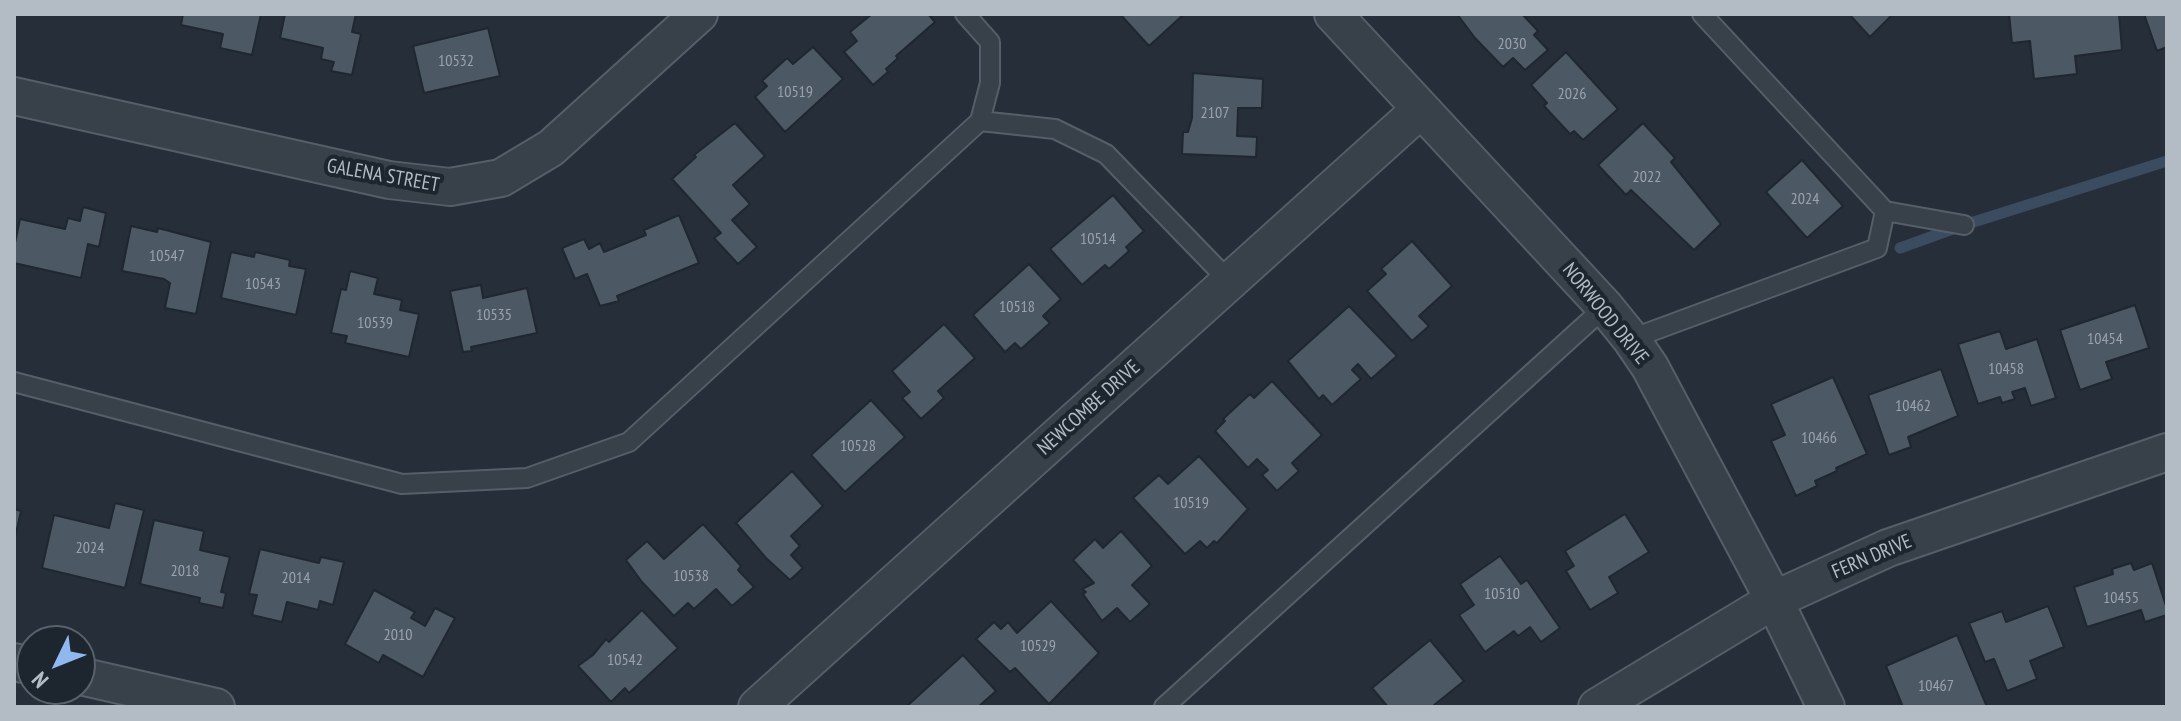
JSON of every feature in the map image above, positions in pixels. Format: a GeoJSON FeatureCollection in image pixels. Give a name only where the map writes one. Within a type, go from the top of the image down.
{"type":"FeatureCollection","features":[{"type":"Feature","properties":{"kind":"street","name":"GALENA STREET"},"geometry":{"type":"LineString","coordinates":[[14,96],[389,180],[450,187],[501,178],[551,148],[699,14]]}},
{"type":"Feature","properties":{"kind":"street","name":"NORWOOD DRIVE"},"geometry":{"type":"LineString","coordinates":[[1333,14],[1605,307],[1631,339],[1650,367],[1774,600],[1826,707]]}},
{"type":"Feature","properties":{"kind":"street","name":"NEWCOMBE DRIVE"},"geometry":{"type":"LineString","coordinates":[[757,707],[1421,109]]}},
{"type":"Feature","properties":{"kind":"street","name":"FERN DRIVE"},"geometry":{"type":"LineString","coordinates":[[1597,707],[1774,600],[1888,548],[2167,452]]}},
{"type":"Feature","properties":{"kind":"street"},"geometry":{"type":"LineString","coordinates":[[96,680],[216,707]]}},
{"type":"Feature","properties":{"kind":"lane"},"geometry":{"type":"LineString","coordinates":[[14,382],[402,484],[527,478],[629,442],[980,121],[990,83],[990,42],[965,14]]}},
{"type":"Feature","properties":{"kind":"lane"},"geometry":{"type":"LineString","coordinates":[[1702,14],[1885,211],[1964,225]]}},
{"type":"Feature","properties":{"kind":"lane"},"geometry":{"type":"LineString","coordinates":[[980,121],[1055,129],[1106,154],[1230,282]]}},
{"type":"Feature","properties":{"kind":"lane"},"geometry":{"type":"LineString","coordinates":[[1631,339],[1877,248],[1885,211]]}},
{"type":"Feature","properties":{"kind":"lane"},"geometry":{"type":"LineString","coordinates":[[1164,707],[1605,307]]}},
{"type":"Feature","properties":{"kind":"building"},"geometry":{"type":"Polygon","coordinates":[[[183,14],[261,14],[252,55],[220,48],[223,34],[181,25],[183,14]]]}},
{"type":"Feature","properties":{"kind":"building"},"geometry":{"type":"Polygon","coordinates":[[[285,14],[356,14],[352,32],[361,34],[352,75],[331,71],[334,62],[321,59],[323,48],[280,38],[285,14]]]}},
{"type":"Feature","properties":{"kind":"building"},"geometry":{"type":"Polygon","coordinates":[[[872,14],[928,14],[935,22],[896,56],[898,58],[886,69],[888,72],[873,85],[844,52],[857,41],[850,32],[872,14]]]}},
{"type":"Feature","properties":{"kind":"building"},"geometry":{"type":"Polygon","coordinates":[[[1120,14],[1182,14],[1183,15],[1149,46],[1120,14]]]}},
{"type":"Feature","properties":{"kind":"building"},"geometry":{"type":"Polygon","coordinates":[[[1457,14],[1522,14],[1538,31],[1534,35],[1548,50],[1525,70],[1513,58],[1503,67],[1457,14]]]}},
{"type":"Feature","properties":{"kind":"building"},"geometry":{"type":"Polygon","coordinates":[[[1849,14],[1893,14],[1870,37],[1849,14]]]}},
{"type":"Feature","properties":{"kind":"building"},"geometry":{"type":"Polygon","coordinates":[[[2009,14],[2119,14],[2122,50],[2075,56],[2077,74],[2034,79],[2030,41],[2012,43],[2009,14]]]}},
{"type":"Feature","properties":{"kind":"building"},"geometry":{"type":"Polygon","coordinates":[[[2144,14],[2167,14],[2167,47],[2157,51],[2144,14]]]}},
{"type":"Feature","properties":{"kind":"building"},"geometry":{"type":"Polygon","coordinates":[[[488,28],[500,76],[424,93],[413,46],[488,28]]]}},
{"type":"Feature","properties":{"kind":"building"},"geometry":{"type":"Polygon","coordinates":[[[813,47],[843,79],[785,132],[755,97],[767,86],[762,81],[787,58],[793,64],[813,47]]]}},
{"type":"Feature","properties":{"kind":"building"},"geometry":{"type":"Polygon","coordinates":[[[1566,52],[1618,109],[1583,140],[1574,131],[1570,134],[1544,106],[1547,103],[1531,85],[1566,52]]]}},
{"type":"Feature","properties":{"kind":"building"},"geometry":{"type":"Polygon","coordinates":[[[1193,73],[1263,79],[1262,108],[1238,108],[1237,136],[1257,137],[1256,157],[1182,154],[1183,132],[1188,132],[1192,118],[1193,73]]]}},
{"type":"Feature","properties":{"kind":"building"},"geometry":{"type":"Polygon","coordinates":[[[735,123],[765,156],[733,185],[750,204],[732,220],[757,247],[738,264],[714,238],[721,233],[672,179],[696,157],[694,155],[735,123]]]}},
{"type":"Feature","properties":{"kind":"building"},"geometry":{"type":"Polygon","coordinates":[[[1643,123],[1675,158],[1671,162],[1721,224],[1694,250],[1631,190],[1626,195],[1598,165],[1643,123]]]}},
{"type":"Feature","properties":{"kind":"building"},"geometry":{"type":"Polygon","coordinates":[[[1802,160],[1843,206],[1807,238],[1766,192],[1802,160]]]}},
{"type":"Feature","properties":{"kind":"building"},"geometry":{"type":"Polygon","coordinates":[[[1113,195],[1144,231],[1126,247],[1129,251],[1109,269],[1105,265],[1082,285],[1050,249],[1113,195]]]}},
{"type":"Feature","properties":{"kind":"building"},"geometry":{"type":"Polygon","coordinates":[[[83,207],[106,213],[99,247],[88,244],[81,278],[14,263],[20,219],[65,229],[68,218],[80,221],[83,207]]]}},
{"type":"Feature","properties":{"kind":"building"},"geometry":{"type":"Polygon","coordinates":[[[679,215],[699,263],[617,296],[619,301],[600,306],[587,274],[575,279],[562,248],[584,239],[589,249],[600,243],[604,252],[646,235],[644,230],[679,215]]]}},
{"type":"Feature","properties":{"kind":"building"},"geometry":{"type":"Polygon","coordinates":[[[131,226],[157,232],[158,228],[211,242],[196,314],[165,308],[170,283],[164,279],[122,271],[131,226]]]}},
{"type":"Feature","properties":{"kind":"building"},"geometry":{"type":"Polygon","coordinates":[[[1412,241],[1452,286],[1419,316],[1429,326],[1412,341],[1367,291],[1386,274],[1381,269],[1412,241]]]}},
{"type":"Feature","properties":{"kind":"building"},"geometry":{"type":"Polygon","coordinates":[[[231,252],[254,257],[255,252],[290,260],[289,266],[306,269],[296,315],[221,298],[231,252]]]}},
{"type":"Feature","properties":{"kind":"building"},"geometry":{"type":"Polygon","coordinates":[[[1029,264],[1061,299],[1043,316],[1050,323],[1021,349],[1015,343],[1005,352],[973,315],[1029,264]]]}},
{"type":"Feature","properties":{"kind":"building"},"geometry":{"type":"Polygon","coordinates":[[[350,271],[378,278],[374,294],[402,300],[400,310],[419,314],[409,357],[345,343],[347,336],[331,333],[341,289],[346,290],[350,271]]]}},
{"type":"Feature","properties":{"kind":"building"},"geometry":{"type":"Polygon","coordinates":[[[481,285],[483,298],[527,288],[537,333],[471,347],[472,351],[463,352],[450,291],[481,285]]]}},
{"type":"Feature","properties":{"kind":"building"},"geometry":{"type":"Polygon","coordinates":[[[2135,305],[2149,348],[2106,362],[2112,379],[2080,390],[2060,330],[2135,305]]]}},
{"type":"Feature","properties":{"kind":"building"},"geometry":{"type":"Polygon","coordinates":[[[1349,306],[1397,356],[1371,379],[1358,364],[1352,370],[1361,379],[1332,405],[1323,395],[1319,399],[1288,361],[1349,306]]]}},
{"type":"Feature","properties":{"kind":"building"},"geometry":{"type":"Polygon","coordinates":[[[944,324],[975,358],[938,391],[944,398],[921,419],[902,398],[910,392],[892,371],[944,324]]]}},
{"type":"Feature","properties":{"kind":"building"},"geometry":{"type":"Polygon","coordinates":[[[2000,331],[2006,349],[2037,339],[2056,398],[2031,406],[2025,388],[2012,392],[2015,399],[2002,403],[2000,397],[1978,404],[1958,344],[2000,331]]]}},
{"type":"Feature","properties":{"kind":"building"},"geometry":{"type":"Polygon","coordinates":[[[1941,369],[1958,416],[1908,437],[1911,447],[1889,455],[1868,395],[1941,369]]]}},
{"type":"Feature","properties":{"kind":"building"},"geometry":{"type":"Polygon","coordinates":[[[1833,377],[1867,454],[1836,468],[1837,471],[1815,481],[1817,486],[1796,496],[1771,441],[1785,435],[1771,404],[1833,377]]]}},
{"type":"Feature","properties":{"kind":"building"},"geometry":{"type":"Polygon","coordinates":[[[1272,381],[1322,435],[1292,463],[1299,471],[1277,491],[1262,475],[1268,470],[1257,459],[1248,468],[1215,431],[1225,421],[1223,419],[1250,394],[1254,398],[1272,381]]]}},
{"type":"Feature","properties":{"kind":"building"},"geometry":{"type":"Polygon","coordinates":[[[871,400],[905,437],[845,492],[811,455],[871,400]]]}},
{"type":"Feature","properties":{"kind":"building"},"geometry":{"type":"Polygon","coordinates":[[[1199,456],[1248,509],[1217,543],[1214,541],[1207,548],[1200,541],[1185,554],[1133,498],[1159,475],[1168,484],[1199,456]]]}},
{"type":"Feature","properties":{"kind":"building"},"geometry":{"type":"Polygon","coordinates":[[[792,471],[823,506],[791,536],[800,546],[791,555],[803,568],[790,580],[736,523],[792,471]]]}},
{"type":"Feature","properties":{"kind":"building"},"geometry":{"type":"Polygon","coordinates":[[[115,503],[144,510],[125,588],[42,568],[54,515],[109,528],[115,503]]]}},
{"type":"Feature","properties":{"kind":"building"},"geometry":{"type":"Polygon","coordinates":[[[14,509],[21,511],[14,542],[14,509]]]}},
{"type":"Feature","properties":{"kind":"building"},"geometry":{"type":"Polygon","coordinates":[[[1625,514],[1649,552],[1609,577],[1618,593],[1590,610],[1566,571],[1574,566],[1565,551],[1625,514]]]}},
{"type":"Feature","properties":{"kind":"building"},"geometry":{"type":"Polygon","coordinates":[[[154,520],[204,531],[200,550],[230,557],[221,592],[226,593],[223,608],[199,603],[200,598],[140,584],[154,520]]]}},
{"type":"Feature","properties":{"kind":"building"},"geometry":{"type":"Polygon","coordinates":[[[703,524],[741,566],[738,570],[754,587],[732,606],[716,589],[694,609],[688,603],[674,616],[626,560],[647,541],[664,559],[703,524]]]}},
{"type":"Feature","properties":{"kind":"building"},"geometry":{"type":"Polygon","coordinates":[[[1121,531],[1152,566],[1132,585],[1150,604],[1130,622],[1117,608],[1102,621],[1083,594],[1086,592],[1082,589],[1094,583],[1073,560],[1095,539],[1103,548],[1121,531]]]}},
{"type":"Feature","properties":{"kind":"building"},"geometry":{"type":"Polygon","coordinates":[[[260,549],[319,563],[321,557],[344,562],[333,605],[320,601],[318,610],[287,602],[282,622],[252,615],[257,595],[249,594],[260,549]]]}},
{"type":"Feature","properties":{"kind":"building"},"geometry":{"type":"Polygon","coordinates":[[[1500,556],[1521,584],[1527,580],[1560,628],[1541,642],[1530,627],[1518,636],[1514,631],[1485,652],[1459,615],[1474,605],[1460,584],[1500,556]]]}},
{"type":"Feature","properties":{"kind":"building"},"geometry":{"type":"Polygon","coordinates":[[[2131,563],[2134,570],[2152,563],[2167,615],[2145,622],[2141,610],[2087,627],[2074,587],[2113,574],[2112,569],[2131,563]]]}},
{"type":"Feature","properties":{"kind":"building"},"geometry":{"type":"Polygon","coordinates":[[[374,590],[415,612],[411,618],[425,626],[435,608],[455,618],[423,677],[383,655],[379,663],[345,644],[374,590]]]}},
{"type":"Feature","properties":{"kind":"building"},"geometry":{"type":"Polygon","coordinates":[[[1051,601],[1099,653],[1049,704],[1015,668],[1010,672],[976,639],[994,622],[1001,629],[1008,622],[1017,633],[1051,601]]]}},
{"type":"Feature","properties":{"kind":"building"},"geometry":{"type":"Polygon","coordinates":[[[2048,606],[2064,647],[2030,661],[2037,679],[2007,691],[1994,659],[1985,662],[1969,623],[2002,611],[2006,622],[2048,606]]]}},
{"type":"Feature","properties":{"kind":"building"},"geometry":{"type":"Polygon","coordinates":[[[642,610],[678,648],[629,693],[625,688],[611,702],[578,666],[642,610]]]}},
{"type":"Feature","properties":{"kind":"building"},"geometry":{"type":"Polygon","coordinates":[[[1957,635],[1987,707],[1903,707],[1886,666],[1957,635]]]}},
{"type":"Feature","properties":{"kind":"building"},"geometry":{"type":"Polygon","coordinates":[[[1430,640],[1464,681],[1434,705],[1436,707],[1388,707],[1372,688],[1430,640]]]}},
{"type":"Feature","properties":{"kind":"building"},"geometry":{"type":"Polygon","coordinates":[[[963,655],[996,691],[978,707],[906,707],[963,655]]]}},
{"type":"Feature","properties":{"kind":"waterway"},"geometry":{"type":"LineString","coordinates":[[1900,248],[2167,161]]}}]}
